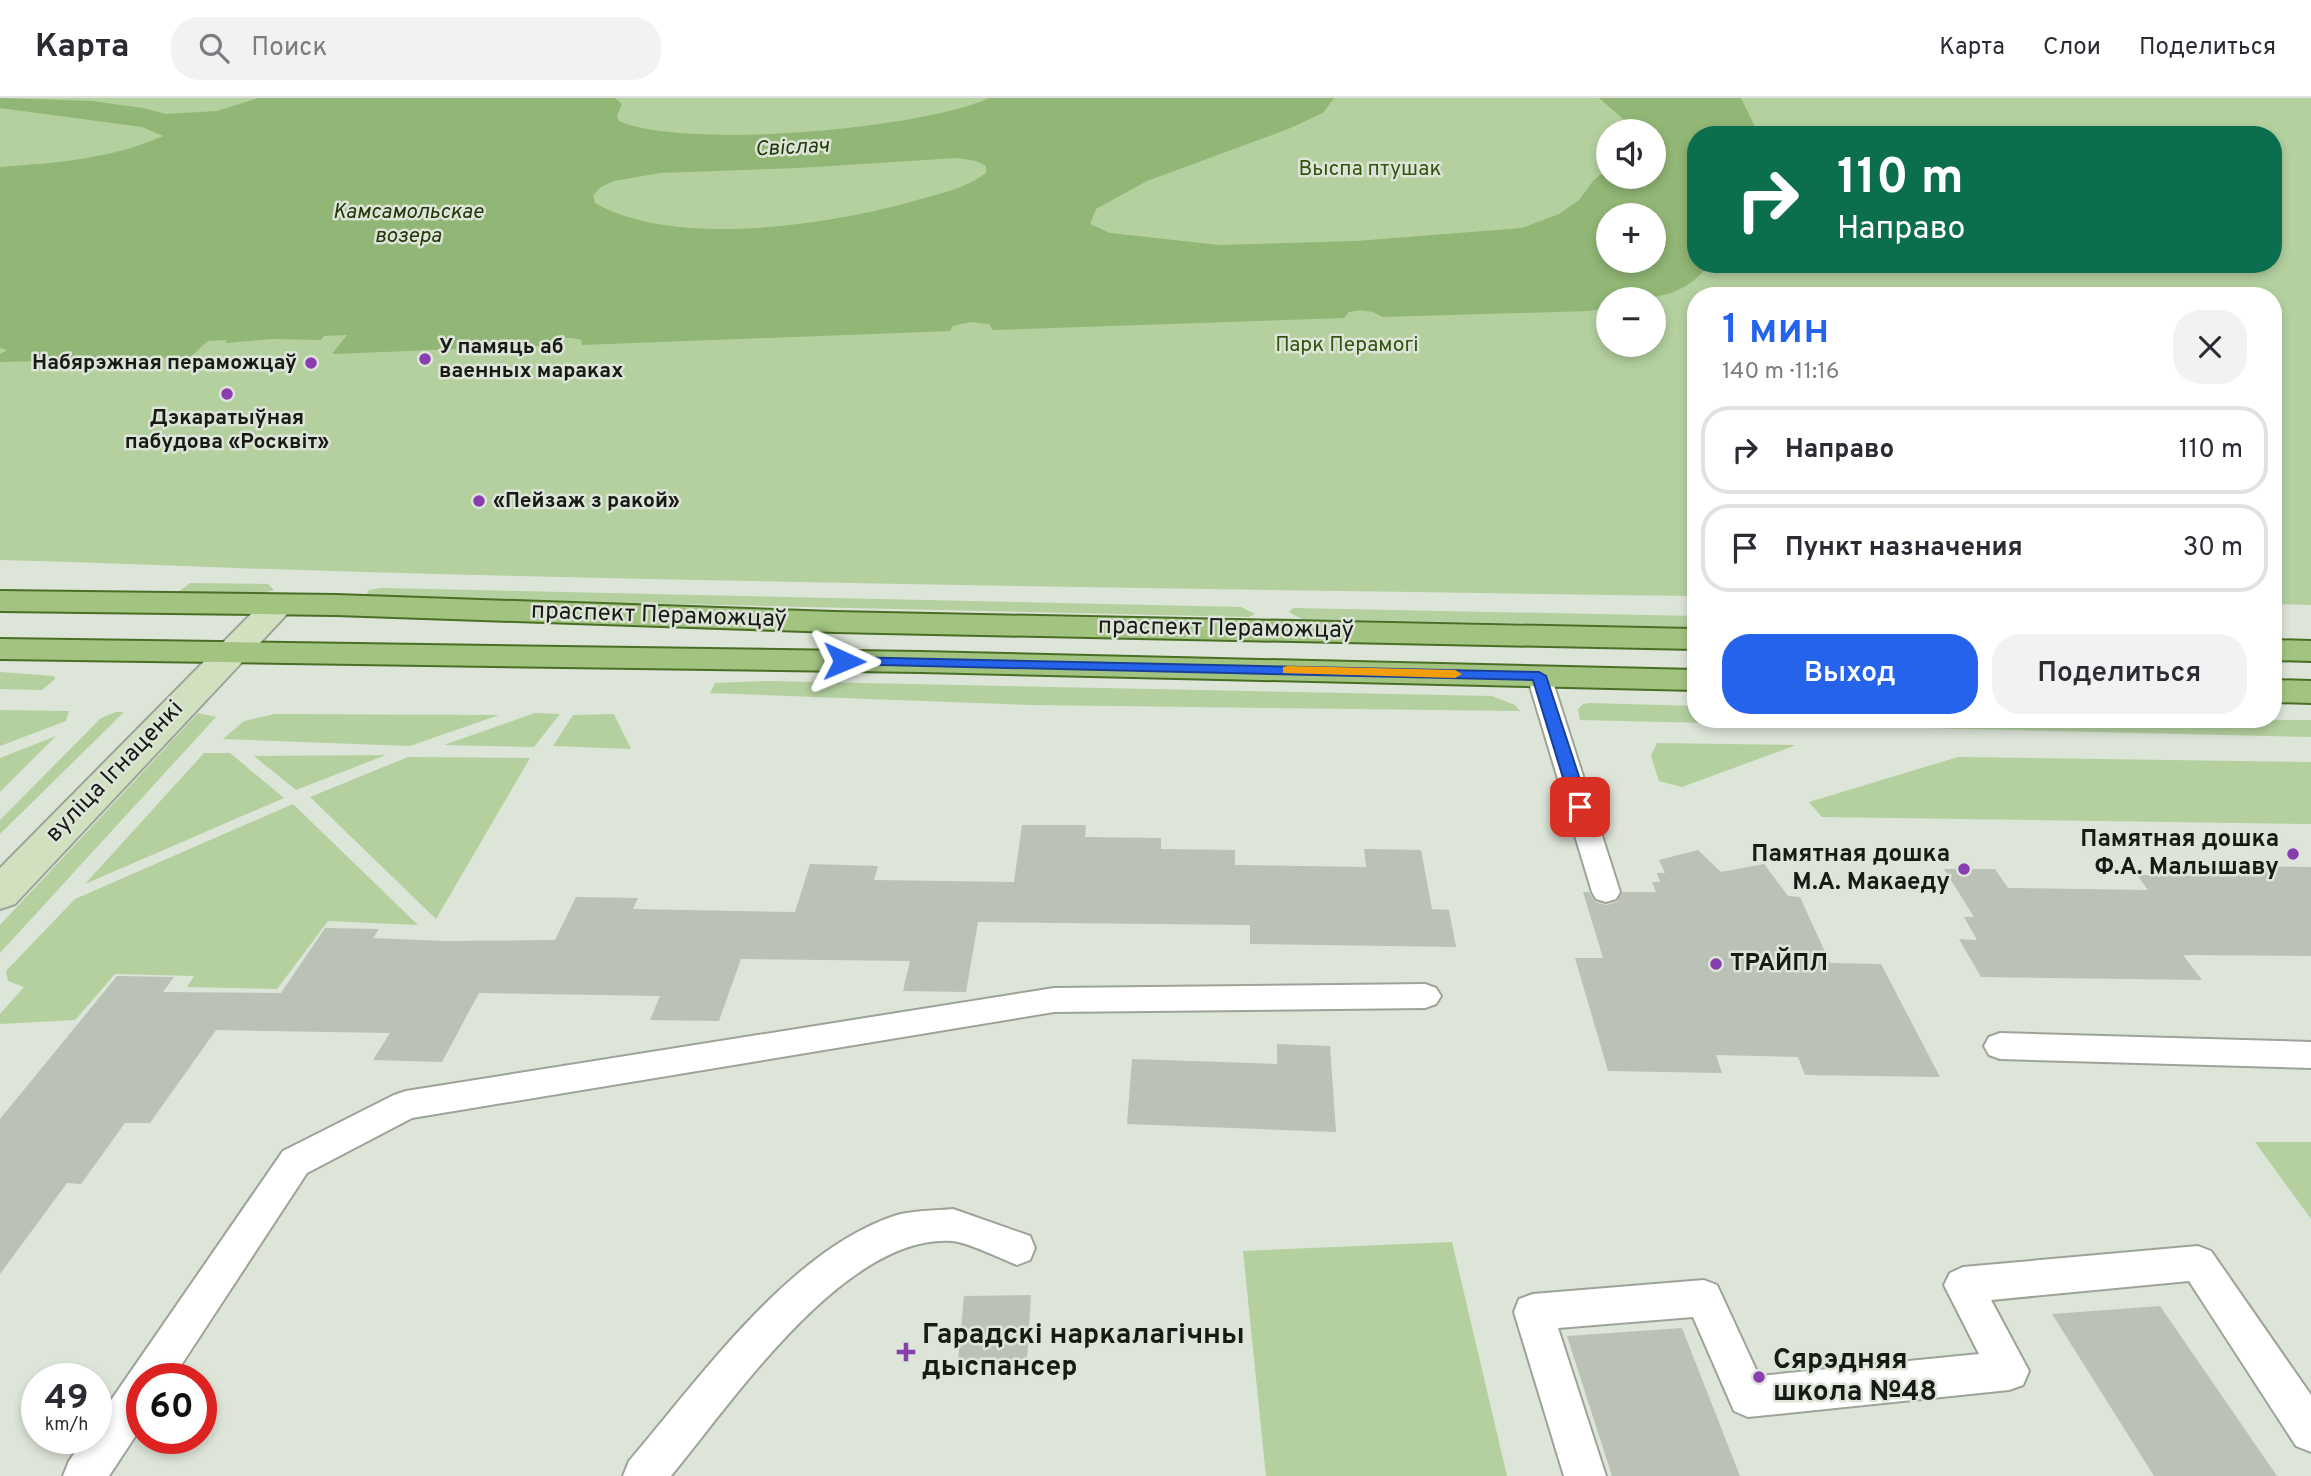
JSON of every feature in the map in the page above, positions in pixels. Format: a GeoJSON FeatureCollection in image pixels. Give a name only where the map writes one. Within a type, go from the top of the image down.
{"type":"FeatureCollection","features":[{"type":"Feature","properties":{"kind":"main road","name":"праспект Пераможцаў"},"geometry":{"type":"LineString","coordinates":[[0,601],[278,605],[834,622],[1687,639]]}},
{"type":"Feature","properties":{"kind":"main road","name":"праспект Пераможцаў"},"geometry":{"type":"LineString","coordinates":[[0,649],[908,662],[1687,680]]}},
{"type":"Feature","properties":{"kind":"main road"},"geometry":{"type":"LineString","coordinates":[[2282,650],[2311,651]]}},
{"type":"Feature","properties":{"kind":"main road"},"geometry":{"type":"LineString","coordinates":[[2282,691],[2311,692]]}},
{"type":"Feature","properties":{"kind":"street","name":"вуліца Ігнаценкі"},"geometry":{"type":"LineString","coordinates":[[6,881],[278,605]]}},
{"type":"Feature","properties":{"kind":"lane"},"geometry":{"type":"LineString","coordinates":[[1539,676],[1606,892]]}},
{"type":"Feature","properties":{"kind":"lane"},"geometry":{"type":"LineString","coordinates":[[160,1363],[295,1162],[406,1105],[1054,1000],[1425,996]]}},
{"type":"Feature","properties":{"kind":"lane"},"geometry":{"type":"LineString","coordinates":[[2000,1046],[2311,1055]]}},
{"type":"Feature","properties":{"kind":"lane"},"geometry":{"type":"LineString","coordinates":[[644,1476],[799,1297],[843,1260],[898,1231],[953,1225],[1017,1248]]}},
{"type":"Feature","properties":{"kind":"lane"},"geometry":{"type":"LineString","coordinates":[[1585,1476],[1533,1312],[1704,1298],[1748,1397],[2009,1371],[1963,1285],[2198,1263],[2311,1431]]}},
{"type":"Feature","properties":{"kind":"lane"},"geometry":{"type":"LineString","coordinates":[[84,1476],[126,1414]]}},
{"type":"Feature","properties":{"kind":"green space","name":"Парк Перамогі"},"geometry":{"type":"Polygon","coordinates":[[[0,98],[2311,98],[2311,605],[2282,604],[2282,287],[1687,287],[1687,596],[698,580],[0,560],[0,98]]]}},
{"type":"Feature","properties":{"kind":"green space"},"geometry":{"type":"Polygon","coordinates":[[[190,583],[268,584],[274,590],[257,595],[177,593],[190,583]]]}},
{"type":"Feature","properties":{"kind":"green space"},"geometry":{"type":"Polygon","coordinates":[[[381,588],[1241,607],[1255,614],[1249,617],[365,597],[369,590],[381,588]]]}},
{"type":"Feature","properties":{"kind":"green space"},"geometry":{"type":"Polygon","coordinates":[[[1293,608],[1687,616],[1687,627],[1302,619],[1289,612],[1293,608]]]}},
{"type":"Feature","properties":{"kind":"green space"},"geometry":{"type":"Polygon","coordinates":[[[0,672],[54,676],[55,679],[42,690],[0,689],[0,672]]]}},
{"type":"Feature","properties":{"kind":"green space"},"geometry":{"type":"Polygon","coordinates":[[[767,681],[1492,696],[1515,705],[1520,711],[1032,705],[710,693],[715,683],[767,681]]]}},
{"type":"Feature","properties":{"kind":"green space"},"geometry":{"type":"Polygon","coordinates":[[[1583,704],[1687,706],[1687,722],[1580,720],[1578,709],[1583,704]]]}},
{"type":"Feature","properties":{"kind":"green space"},"geometry":{"type":"Polygon","coordinates":[[[0,710],[69,711],[66,721],[0,746],[0,710]]]}},
{"type":"Feature","properties":{"kind":"green space"},"geometry":{"type":"Polygon","coordinates":[[[124,712],[0,834],[0,820],[101,718],[124,712]]]}},
{"type":"Feature","properties":{"kind":"green space"},"geometry":{"type":"Polygon","coordinates":[[[198,713],[216,717],[0,953],[0,925],[198,713]]]}},
{"type":"Feature","properties":{"kind":"green space"},"geometry":{"type":"Polygon","coordinates":[[[535,713],[560,714],[534,747],[444,745],[535,713]]]}},
{"type":"Feature","properties":{"kind":"green space"},"geometry":{"type":"Polygon","coordinates":[[[275,714],[499,715],[410,746],[223,739],[244,721],[275,714]]]}},
{"type":"Feature","properties":{"kind":"green space"},"geometry":{"type":"Polygon","coordinates":[[[614,714],[631,749],[553,746],[573,715],[614,714]]]}},
{"type":"Feature","properties":{"kind":"green space"},"geometry":{"type":"Polygon","coordinates":[[[2282,720],[2311,720],[2311,737],[1924,728],[2282,728],[2282,720]]]}},
{"type":"Feature","properties":{"kind":"green space"},"geometry":{"type":"Polygon","coordinates":[[[56,736],[0,792],[0,758],[56,736]]]}},
{"type":"Feature","properties":{"kind":"green space"},"geometry":{"type":"Polygon","coordinates":[[[1657,743],[1796,745],[1682,787],[1659,781],[1651,756],[1657,743]]]}},
{"type":"Feature","properties":{"kind":"green space"},"geometry":{"type":"Polygon","coordinates":[[[204,753],[230,753],[284,798],[85,884],[204,753]]]}},
{"type":"Feature","properties":{"kind":"green space"},"geometry":{"type":"Polygon","coordinates":[[[386,755],[296,790],[254,756],[386,755]]]}},
{"type":"Feature","properties":{"kind":"green space"},"geometry":{"type":"Polygon","coordinates":[[[408,757],[530,758],[436,919],[310,797],[408,757]]]}},
{"type":"Feature","properties":{"kind":"green space"},"geometry":{"type":"Polygon","coordinates":[[[1958,757],[2311,762],[2311,824],[1822,817],[1809,802],[1958,757]]]}},
{"type":"Feature","properties":{"kind":"green space"},"geometry":{"type":"Polygon","coordinates":[[[293,804],[418,925],[328,921],[277,989],[187,987],[194,976],[115,974],[75,1020],[0,1024],[0,1014],[24,987],[8,981],[6,971],[75,899],[293,804]]]}},
{"type":"Feature","properties":{"kind":"green space"},"geometry":{"type":"Polygon","coordinates":[[[2255,1142],[2311,1142],[2311,1219],[2255,1142]]]}},
{"type":"Feature","properties":{"kind":"green space"},"geometry":{"type":"Polygon","coordinates":[[[1452,1242],[1507,1476],[1266,1476],[1243,1251],[1452,1242]]]}},
{"type":"Feature","properties":{"kind":"water","name":"Камсамольскае возера"},"geometry":{"type":"Polygon","coordinates":[[[0,98],[92,101],[166,114],[217,111],[258,98],[615,98],[622,104],[617,116],[619,121],[651,130],[747,135],[860,127],[957,109],[989,98],[1334,98],[1323,113],[1288,129],[1147,181],[1096,209],[1090,224],[1110,233],[1219,245],[1356,241],[1522,228],[1559,214],[1579,200],[1596,178],[1596,189],[1666,189],[1666,119],[1623,119],[1599,98],[1741,98],[1755,126],[1687,126],[1687,273],[1702,273],[1699,276],[1688,285],[1666,294],[1666,287],[1596,287],[1596,310],[1589,311],[1382,317],[1371,312],[1358,311],[1349,312],[1344,318],[993,330],[989,324],[970,322],[953,326],[950,331],[582,345],[581,340],[565,338],[554,339],[539,346],[332,354],[347,335],[324,336],[321,340],[273,339],[225,343],[227,340],[208,341],[190,357],[0,362],[0,354],[7,350],[0,348],[0,167],[104,155],[163,136],[142,127],[0,108],[0,98]],[[957,158],[660,173],[614,181],[601,187],[593,195],[595,203],[628,217],[667,225],[709,229],[754,228],[842,217],[935,195],[961,187],[978,178],[986,173],[986,166],[976,161],[957,158]]]}},
{"type":"Feature","properties":{"kind":"building"},"geometry":{"type":"Polygon","coordinates":[[[1022,825],[1086,825],[1085,837],[1161,838],[1161,849],[1235,850],[1235,865],[1366,867],[1364,849],[1421,850],[1432,909],[1449,910],[1456,947],[1250,944],[1250,925],[978,922],[966,992],[903,991],[910,961],[741,959],[719,1021],[650,1020],[660,996],[479,993],[442,1062],[373,1060],[390,1033],[216,1030],[150,1123],[125,1123],[81,1184],[67,1183],[0,1274],[0,1119],[117,976],[174,977],[163,992],[281,993],[325,928],[379,929],[373,938],[445,941],[555,940],[576,897],[638,898],[633,909],[795,912],[810,864],[878,866],[874,880],[1014,882],[1022,825]]]}},
{"type":"Feature","properties":{"kind":"building","name":"ТРАЙПЛ"},"geometry":{"type":"Polygon","coordinates":[[[1698,850],[1721,872],[1764,864],[1788,896],[1800,897],[1830,963],[1881,964],[1940,1077],[1805,1075],[1798,1057],[1716,1055],[1722,1073],[1608,1071],[1575,958],[1603,958],[1583,892],[1589,892],[1595,902],[1607,905],[1617,902],[1622,892],[1656,892],[1652,882],[1660,882],[1657,873],[1665,873],[1659,860],[1698,850]]]}},
{"type":"Feature","properties":{"kind":"building"},"geometry":{"type":"Polygon","coordinates":[[[2209,866],[2311,867],[2311,956],[2183,955],[2202,980],[1981,977],[1959,939],[1977,940],[1964,917],[1974,917],[1944,869],[1995,869],[2008,888],[2148,890],[2137,875],[2218,876],[2209,866]]]}},
{"type":"Feature","properties":{"kind":"building"},"geometry":{"type":"Polygon","coordinates":[[[1277,1044],[1330,1046],[1336,1132],[1127,1124],[1132,1059],[1277,1064],[1277,1044]]]}},
{"type":"Feature","properties":{"kind":"building"},"geometry":{"type":"Polygon","coordinates":[[[1031,1295],[1027,1359],[958,1360],[964,1296],[1031,1295]]]}},
{"type":"Feature","properties":{"kind":"building"},"geometry":{"type":"Polygon","coordinates":[[[2160,1306],[2277,1476],[2154,1476],[2052,1314],[2160,1306]]]}},
{"type":"Feature","properties":{"kind":"building"},"geometry":{"type":"Polygon","coordinates":[[[1682,1328],[1740,1476],[1612,1476],[1567,1336],[1682,1328]]]}},
{"type":"Feature","properties":{"kind":"slow traffic"},"geometry":{"type":"LineString","coordinates":[[1288,670],[1455,674]]}},
{"type":"Feature","properties":{"kind":"place","name":"У памяць аб ваенных мараках"},"geometry":{"type":"Point","coordinates":[425,359]}},
{"type":"Feature","properties":{"kind":"place","name":"Набярэжная пераможцаў"},"geometry":{"type":"Point","coordinates":[311,363]}},
{"type":"Feature","properties":{"kind":"place","name":"Дэкаратыўная пабудова «Росквіт»"},"geometry":{"type":"Point","coordinates":[227,394]}},
{"type":"Feature","properties":{"kind":"place","name":"«Пейзаж з ракой»"},"geometry":{"type":"Point","coordinates":[479,501]}},
{"type":"Feature","properties":{"kind":"place","name":"Памятная дошка Ф.А. Малышаву"},"geometry":{"type":"Point","coordinates":[2293,854]}},
{"type":"Feature","properties":{"kind":"place","name":"Памятная дошка М.А. Макаеду"},"geometry":{"type":"Point","coordinates":[1964,869]}},
{"type":"Feature","properties":{"kind":"place","name":"ТРАЙПЛ"},"geometry":{"type":"Point","coordinates":[1716,964]}},
{"type":"Feature","properties":{"kind":"place","name":"Гарадскі наркалагічны дыспансер"},"geometry":{"type":"Point","coordinates":[906,1352]}},
{"type":"Feature","properties":{"kind":"place","name":"Сярэдняя школа №48"},"geometry":{"type":"Point","coordinates":[1759,1377]}},
{"type":"Feature","properties":{"kind":"route"},"geometry":{"type":"LineString","coordinates":[[844,661],[1539,676],[1580,807]]}},
{"type":"Feature","properties":{"kind":"water label","name":"Свіслач"},"geometry":{"type":"Point","coordinates":[792,148]}},
{"type":"Feature","properties":{"kind":"park label","name":"Выспа птушак"},"geometry":{"type":"Point","coordinates":[1370,169]}}]}
